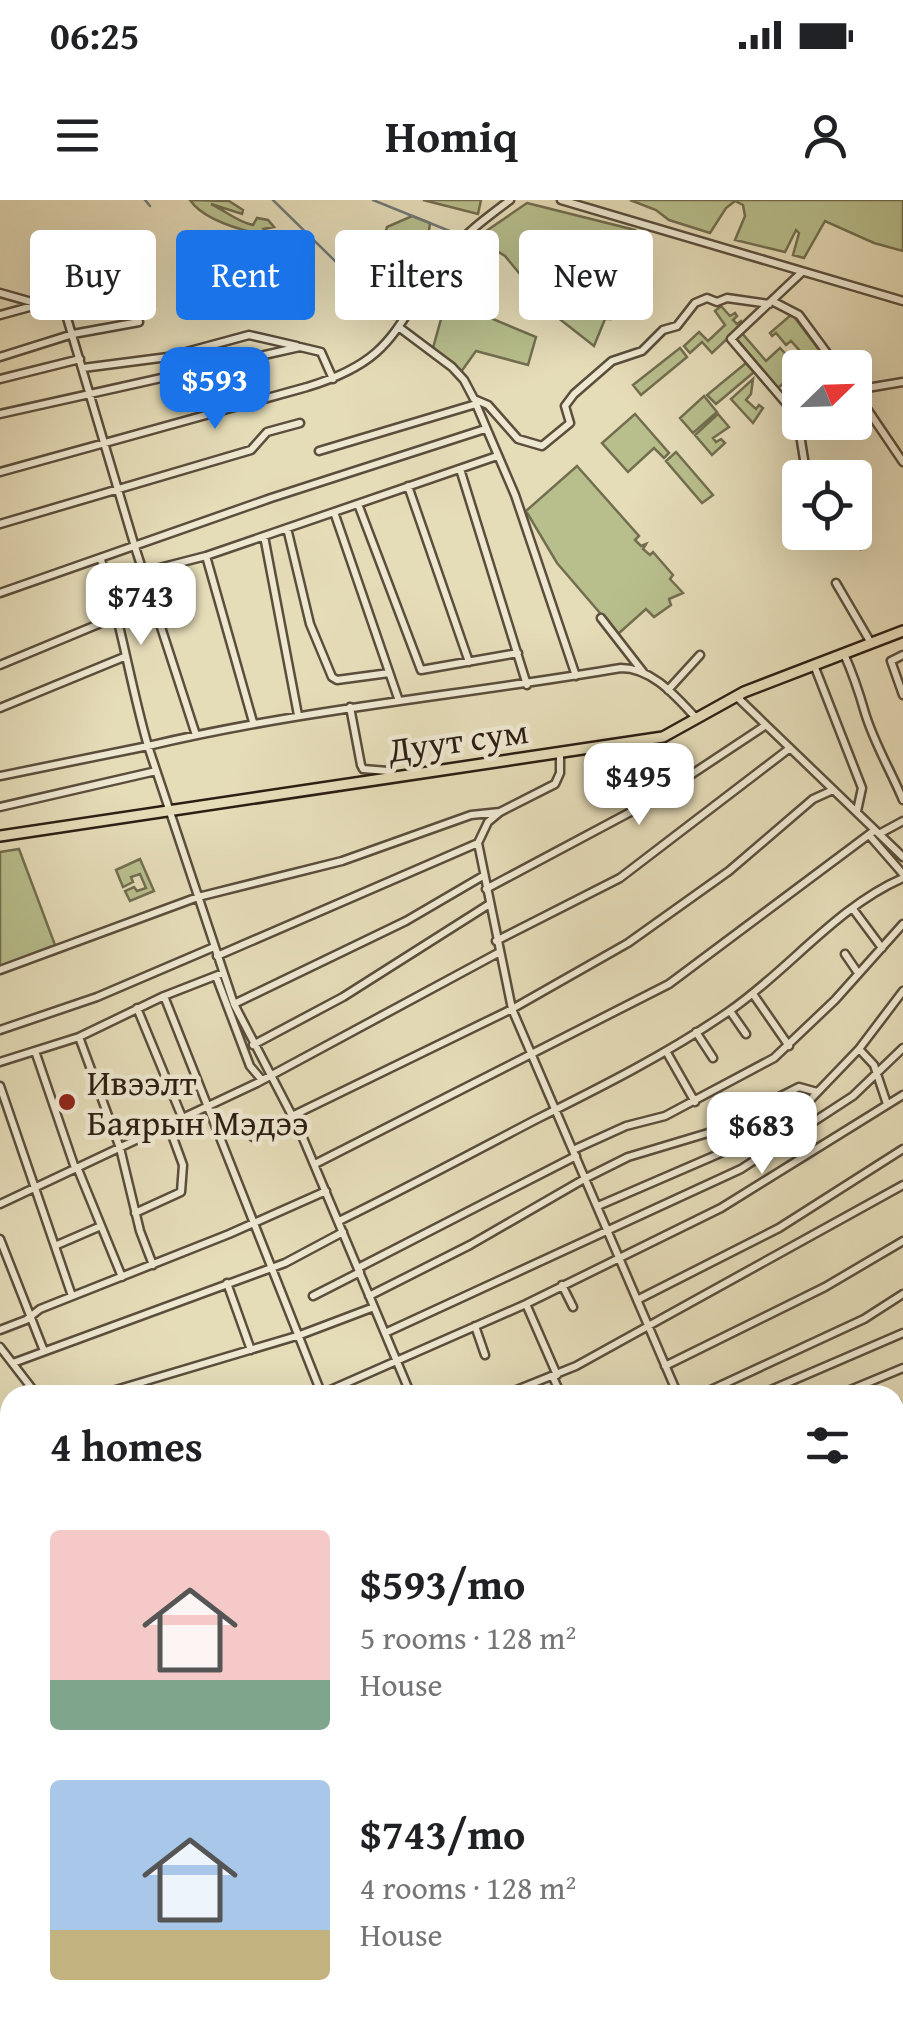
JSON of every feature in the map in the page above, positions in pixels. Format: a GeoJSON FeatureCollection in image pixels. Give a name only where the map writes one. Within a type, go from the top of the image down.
{"type":"FeatureCollection","features":[{"type":"Feature","properties":{"kind":"main road","name":"Дуут сум"},"geometry":{"type":"LineString","coordinates":[[0,836],[663,736],[736,696],[903,631]]}},
{"type":"Feature","properties":{"kind":"street"},"geometry":{"type":"LineString","coordinates":[[0,472],[334,379],[370,360],[400,328],[460,240],[510,200]]}},
{"type":"Feature","properties":{"kind":"street"},"geometry":{"type":"LineString","coordinates":[[561,200],[903,301]]}},
{"type":"Feature","properties":{"kind":"street"},"geometry":{"type":"LineString","coordinates":[[802,272],[731,339],[797,416],[804,460]]}},
{"type":"Feature","properties":{"kind":"street"},"geometry":{"type":"LineString","coordinates":[[0,293],[30,303]]}},
{"type":"Feature","properties":{"kind":"street"},"geometry":{"type":"LineString","coordinates":[[319,451],[475,401],[488,405],[518,439],[545,445],[570,423],[566,406],[574,394],[612,361],[642,351],[663,330],[678,326],[695,303],[707,298],[717,302],[727,298],[770,302],[799,315],[825,350]]}},
{"type":"Feature","properties":{"kind":"street"},"geometry":{"type":"LineString","coordinates":[[0,315],[30,307]]}},
{"type":"Feature","properties":{"kind":"street"},"geometry":{"type":"LineString","coordinates":[[65,320],[73,334],[135,547],[196,735]]}},
{"type":"Feature","properties":{"kind":"street"},"geometry":{"type":"LineString","coordinates":[[0,357],[73,334],[139,322]]}},
{"type":"Feature","properties":{"kind":"street"},"geometry":{"type":"LineString","coordinates":[[400,328],[452,368],[475,401],[526,524],[576,676]]}},
{"type":"Feature","properties":{"kind":"street"},"geometry":{"type":"LineString","coordinates":[[0,379],[82,364],[168,357],[250,336],[321,352],[334,379]]}},
{"type":"Feature","properties":{"kind":"street"},"geometry":{"type":"LineString","coordinates":[[0,414],[300,347]]}},
{"type":"Feature","properties":{"kind":"street"},"geometry":{"type":"LineString","coordinates":[[872,388],[903,382]]}},
{"type":"Feature","properties":{"kind":"street"},"geometry":{"type":"LineString","coordinates":[[872,416],[903,462]]}},
{"type":"Feature","properties":{"kind":"street"},"geometry":{"type":"LineString","coordinates":[[0,524],[251,450],[267,432],[300,424]]}},
{"type":"Feature","properties":{"kind":"street"},"geometry":{"type":"LineString","coordinates":[[0,592],[485,429]]}},
{"type":"Feature","properties":{"kind":"street"},"geometry":{"type":"LineString","coordinates":[[144,572],[206,556],[497,456]]}},
{"type":"Feature","properties":{"kind":"street"},"geometry":{"type":"LineString","coordinates":[[460,469],[527,684]]}},
{"type":"Feature","properties":{"kind":"street"},"geometry":{"type":"LineString","coordinates":[[408,486],[469,662]]}},
{"type":"Feature","properties":{"kind":"street"},"geometry":{"type":"LineString","coordinates":[[358,504],[421,670],[518,653]]}},
{"type":"Feature","properties":{"kind":"street"},"geometry":{"type":"LineString","coordinates":[[334,512],[399,701]]}},
{"type":"Feature","properties":{"kind":"street"},"geometry":{"type":"LineString","coordinates":[[287,528],[310,624],[332,677],[336,680],[389,673]]}},
{"type":"Feature","properties":{"kind":"street"},"geometry":{"type":"LineString","coordinates":[[264,536],[298,714]]}},
{"type":"Feature","properties":{"kind":"street"},"geometry":{"type":"LineString","coordinates":[[206,556],[253,722]]}},
{"type":"Feature","properties":{"kind":"street"},"geometry":{"type":"LineString","coordinates":[[101,560],[148,746],[218,956],[220,975],[250,1066],[266,1078]]}},
{"type":"Feature","properties":{"kind":"street"},"geometry":{"type":"LineString","coordinates":[[836,583],[871,643]]}},
{"type":"Feature","properties":{"kind":"street"},"geometry":{"type":"LineString","coordinates":[[0,666],[118,616]]}},
{"type":"Feature","properties":{"kind":"street"},"geometry":{"type":"LineString","coordinates":[[600,618],[644,673],[697,719]]}},
{"type":"Feature","properties":{"kind":"street"},"geometry":{"type":"LineString","coordinates":[[844,654],[903,800]]}},
{"type":"Feature","properties":{"kind":"street"},"geometry":{"type":"LineString","coordinates":[[903,654],[891,660],[903,695]]}},
{"type":"Feature","properties":{"kind":"street"},"geometry":{"type":"LineString","coordinates":[[668,690],[700,656]]}},
{"type":"Feature","properties":{"kind":"street"},"geometry":{"type":"LineString","coordinates":[[0,708],[124,657]]}},
{"type":"Feature","properties":{"kind":"street"},"geometry":{"type":"LineString","coordinates":[[814,665],[862,788],[856,812]]}},
{"type":"Feature","properties":{"kind":"street"},"geometry":{"type":"LineString","coordinates":[[0,776],[298,714],[621,668],[644,673]]}},
{"type":"Feature","properties":{"kind":"street"},"geometry":{"type":"LineString","coordinates":[[338,1222],[666,1051],[730,1011],[853,909],[903,876],[856,812],[736,696]]}},
{"type":"Feature","properties":{"kind":"street"},"geometry":{"type":"LineString","coordinates":[[350,707],[361,765],[388,770],[394,778]]}},
{"type":"Feature","properties":{"kind":"street"},"geometry":{"type":"LineString","coordinates":[[486,889],[654,800],[766,725]]}},
{"type":"Feature","properties":{"kind":"street"},"geometry":{"type":"LineString","coordinates":[[496,942],[620,878],[790,748]]}},
{"type":"Feature","properties":{"kind":"street"},"geometry":{"type":"LineString","coordinates":[[560,754],[560,773],[555,784],[488,822],[478,843],[483,876],[512,1009],[674,1385]]}},
{"type":"Feature","properties":{"kind":"street"},"geometry":{"type":"LineString","coordinates":[[0,808],[156,772]]}},
{"type":"Feature","properties":{"kind":"street"},"geometry":{"type":"LineString","coordinates":[[253,1138],[512,1009],[628,943],[681,907],[813,799],[833,790]]}},
{"type":"Feature","properties":{"kind":"street"},"geometry":{"type":"LineString","coordinates":[[0,970],[198,898],[342,861],[471,815],[500,812]]}},
{"type":"Feature","properties":{"kind":"street"},"geometry":{"type":"LineString","coordinates":[[314,1164],[686,973],[874,833],[903,821]]}},
{"type":"Feature","properties":{"kind":"street"},"geometry":{"type":"LineString","coordinates":[[874,833],[903,857]]}},
{"type":"Feature","properties":{"kind":"street"},"geometry":{"type":"LineString","coordinates":[[218,956],[478,843]]}},
{"type":"Feature","properties":{"kind":"street"},"geometry":{"type":"LineString","coordinates":[[234,1004],[406,921],[483,876]]}},
{"type":"Feature","properties":{"kind":"street"},"geometry":{"type":"LineString","coordinates":[[253,1045],[342,998],[489,905]]}},
{"type":"Feature","properties":{"kind":"street"},"geometry":{"type":"LineString","coordinates":[[853,909],[883,949]]}},
{"type":"Feature","properties":{"kind":"street"},"geometry":{"type":"LineString","coordinates":[[314,1296],[626,1126],[638,1126],[695,1102],[749,1074],[790,1046],[903,924]]}},
{"type":"Feature","properties":{"kind":"street"},"geometry":{"type":"LineString","coordinates":[[0,1030],[97,996],[214,947]]}},
{"type":"Feature","properties":{"kind":"street"},"geometry":{"type":"LineString","coordinates":[[0,1204],[266,1078],[498,953]]}},
{"type":"Feature","properties":{"kind":"street"},"geometry":{"type":"LineString","coordinates":[[845,954],[858,973]]}},
{"type":"Feature","properties":{"kind":"street"},"geometry":{"type":"LineString","coordinates":[[220,975],[266,1078],[293,1116],[407,1385]]}},
{"type":"Feature","properties":{"kind":"street"},"geometry":{"type":"LineString","coordinates":[[0,1062],[79,1037],[164,996],[220,975]]}},
{"type":"Feature","properties":{"kind":"street"},"geometry":{"type":"LineString","coordinates":[[598,1206],[723,1152],[798,1108],[858,1049],[903,991]]}},
{"type":"Feature","properties":{"kind":"street"},"geometry":{"type":"LineString","coordinates":[[753,994],[790,1046]]}},
{"type":"Feature","properties":{"kind":"street"},"geometry":{"type":"LineString","coordinates":[[164,996],[318,1385]]}},
{"type":"Feature","properties":{"kind":"street"},"geometry":{"type":"LineString","coordinates":[[137,1008],[182,1117]]}},
{"type":"Feature","properties":{"kind":"street"},"geometry":{"type":"LineString","coordinates":[[730,1011],[746,1034]]}},
{"type":"Feature","properties":{"kind":"street"},"geometry":{"type":"LineString","coordinates":[[696,1032],[713,1058]]}},
{"type":"Feature","properties":{"kind":"street"},"geometry":{"type":"LineString","coordinates":[[79,1037],[120,1148],[134,1212],[152,1265]]}},
{"type":"Feature","properties":{"kind":"street"},"geometry":{"type":"LineString","coordinates":[[386,1333],[741,1169],[827,1116],[903,1048]]}},
{"type":"Feature","properties":{"kind":"street"},"geometry":{"type":"LineString","coordinates":[[858,1049],[874,1065],[887,1104]]}},
{"type":"Feature","properties":{"kind":"street"},"geometry":{"type":"LineString","coordinates":[[35,1051],[76,1168],[122,1277]]}},
{"type":"Feature","properties":{"kind":"street"},"geometry":{"type":"LineString","coordinates":[[666,1051],[695,1102]]}},
{"type":"Feature","properties":{"kind":"street"},"geometry":{"type":"LineString","coordinates":[[0,1086],[72,1296]]}},
{"type":"Feature","properties":{"kind":"street"},"geometry":{"type":"LineString","coordinates":[[369,1296],[628,1157],[708,1133],[799,1088],[817,1092]]}},
{"type":"Feature","properties":{"kind":"street"},"geometry":{"type":"LineString","coordinates":[[343,1385],[526,1304],[721,1208],[903,1095]]}},
{"type":"Feature","properties":{"kind":"street"},"geometry":{"type":"LineString","coordinates":[[134,1212],[181,1192],[184,1183],[180,1154],[168,1124]]}},
{"type":"Feature","properties":{"kind":"street"},"geometry":{"type":"LineString","coordinates":[[637,1300],[779,1228],[903,1149]]}},
{"type":"Feature","properties":{"kind":"street"},"geometry":{"type":"LineString","coordinates":[[535,1385],[903,1185]]}},
{"type":"Feature","properties":{"kind":"street"},"geometry":{"type":"LineString","coordinates":[[0,1330],[72,1296],[326,1191]]}},
{"type":"Feature","properties":{"kind":"street"},"geometry":{"type":"LineString","coordinates":[[56,1244],[100,1226]]}},
{"type":"Feature","properties":{"kind":"street"},"geometry":{"type":"LineString","coordinates":[[13,1363],[272,1268],[343,1232]]}},
{"type":"Feature","properties":{"kind":"street"},"geometry":{"type":"LineString","coordinates":[[0,1239],[44,1351]]}},
{"type":"Feature","properties":{"kind":"street"},"geometry":{"type":"LineString","coordinates":[[665,1366],[825,1286],[903,1241]]}},
{"type":"Feature","properties":{"kind":"street"},"geometry":{"type":"LineString","coordinates":[[227,1283],[252,1350]]}},
{"type":"Feature","properties":{"kind":"street"},"geometry":{"type":"LineString","coordinates":[[562,1285],[572,1307]]}},
{"type":"Feature","properties":{"kind":"street"},"geometry":{"type":"LineString","coordinates":[[722,1385],[864,1319],[903,1294]]}},
{"type":"Feature","properties":{"kind":"street"},"geometry":{"type":"LineString","coordinates":[[526,1304],[558,1385]]}},
{"type":"Feature","properties":{"kind":"street"},"geometry":{"type":"LineString","coordinates":[[134,1385],[300,1335],[374,1308]]}},
{"type":"Feature","properties":{"kind":"street"},"geometry":{"type":"LineString","coordinates":[[475,1326],[486,1355]]}},
{"type":"Feature","properties":{"kind":"street"},"geometry":{"type":"LineString","coordinates":[[783,1385],[903,1333]]}},
{"type":"Feature","properties":{"kind":"street"},"geometry":{"type":"LineString","coordinates":[[2,1352],[30,1385]]}},
{"type":"Feature","properties":{"kind":"street"},"geometry":{"type":"LineString","coordinates":[[862,1385],[903,1368]]}},
{"type":"Feature","properties":{"kind":"green space"},"geometry":{"type":"Polygon","coordinates":[[[190,200],[229,201],[243,210],[242,214],[211,204],[247,224],[253,225],[257,218],[268,220],[274,227],[236,228],[190,200]]]}},
{"type":"Feature","properties":{"kind":"green space"},"geometry":{"type":"Polygon","coordinates":[[[423,200],[481,200],[478,214],[423,200]]]}},
{"type":"Feature","properties":{"kind":"green space"},"geometry":{"type":"Polygon","coordinates":[[[630,200],[903,200],[903,251],[825,221],[804,258],[793,255],[799,233],[796,230],[785,252],[735,240],[745,216],[743,205],[735,201],[710,233],[669,220],[630,200]]]}},
{"type":"Feature","properties":{"kind":"green space"},"geometry":{"type":"Polygon","coordinates":[[[527,203],[635,230],[519,230],[519,273],[499,252],[499,230],[488,230],[527,203]]]}},
{"type":"Feature","properties":{"kind":"green space"},"geometry":{"type":"Polygon","coordinates":[[[412,216],[430,223],[429,230],[386,230],[412,216]]]}},
{"type":"Feature","properties":{"kind":"green space"},"geometry":{"type":"Polygon","coordinates":[[[721,306],[730,316],[735,313],[733,320],[737,324],[743,324],[712,353],[702,342],[690,353],[684,346],[699,332],[708,341],[725,325],[715,311],[721,306]]]}},
{"type":"Feature","properties":{"kind":"green space"},"geometry":{"type":"Polygon","coordinates":[[[792,314],[819,350],[799,350],[791,341],[786,345],[776,333],[770,333],[792,314]]]}},
{"type":"Feature","properties":{"kind":"green space"},"geometry":{"type":"Polygon","coordinates":[[[441,320],[495,320],[536,337],[528,365],[476,351],[461,372],[433,348],[441,320]]]}},
{"type":"Feature","properties":{"kind":"green space"},"geometry":{"type":"Polygon","coordinates":[[[561,320],[605,320],[594,346],[561,320]]]}},
{"type":"Feature","properties":{"kind":"green space"},"geometry":{"type":"Polygon","coordinates":[[[741,332],[766,361],[780,348],[782,384],[778,388],[736,338],[741,332]]]}},
{"type":"Feature","properties":{"kind":"green space"},"geometry":{"type":"Polygon","coordinates":[[[680,348],[687,357],[641,395],[633,385],[680,348]]]}},
{"type":"Feature","properties":{"kind":"green space"},"geometry":{"type":"Polygon","coordinates":[[[746,363],[754,372],[716,404],[707,395],[746,363]]]}},
{"type":"Feature","properties":{"kind":"green space"},"geometry":{"type":"Polygon","coordinates":[[[753,379],[746,400],[756,409],[759,405],[763,408],[753,423],[731,399],[753,379]]]}},
{"type":"Feature","properties":{"kind":"green space"},"geometry":{"type":"Polygon","coordinates":[[[704,396],[717,412],[693,433],[680,418],[704,396]]]}},
{"type":"Feature","properties":{"kind":"green space"},"geometry":{"type":"Polygon","coordinates":[[[635,414],[669,453],[664,458],[654,448],[628,472],[602,443],[635,414]]]}},
{"type":"Feature","properties":{"kind":"green space"},"geometry":{"type":"Polygon","coordinates":[[[718,414],[729,427],[713,438],[725,443],[712,455],[695,435],[718,414]]]}},
{"type":"Feature","properties":{"kind":"green space"},"geometry":{"type":"Polygon","coordinates":[[[676,452],[713,495],[702,503],[666,461],[676,452]]]}},
{"type":"Feature","properties":{"kind":"green space"},"geometry":{"type":"Polygon","coordinates":[[[577,466],[639,536],[635,540],[641,546],[646,544],[643,549],[650,555],[653,552],[673,575],[670,579],[683,593],[669,599],[671,605],[654,617],[646,609],[618,634],[557,563],[526,511],[577,466]]]}},
{"type":"Feature","properties":{"kind":"green space"},"geometry":{"type":"Polygon","coordinates":[[[19,849],[55,945],[0,966],[0,852],[19,849]]]}},
{"type":"Feature","properties":{"kind":"green space"},"geometry":{"type":"Polygon","coordinates":[[[140,859],[154,891],[130,901],[125,891],[146,888],[140,874],[131,877],[133,882],[123,887],[116,870],[140,859]]]}},
{"type":"Feature","properties":{"kind":"waterway"},"geometry":{"type":"LineString","coordinates":[[145,200],[150,206]]}},
{"type":"Feature","properties":{"kind":"waterway"},"geometry":{"type":"LineString","coordinates":[[273,200],[335,261]]}},
{"type":"Feature","properties":{"kind":"waterway"},"geometry":{"type":"LineString","coordinates":[[373,200],[447,230]]}},
{"type":"Feature","properties":{"kind":"place","name":"Ивээлт Баярын Мэдээ"},"geometry":{"type":"Point","coordinates":[67,1102]}}]}
